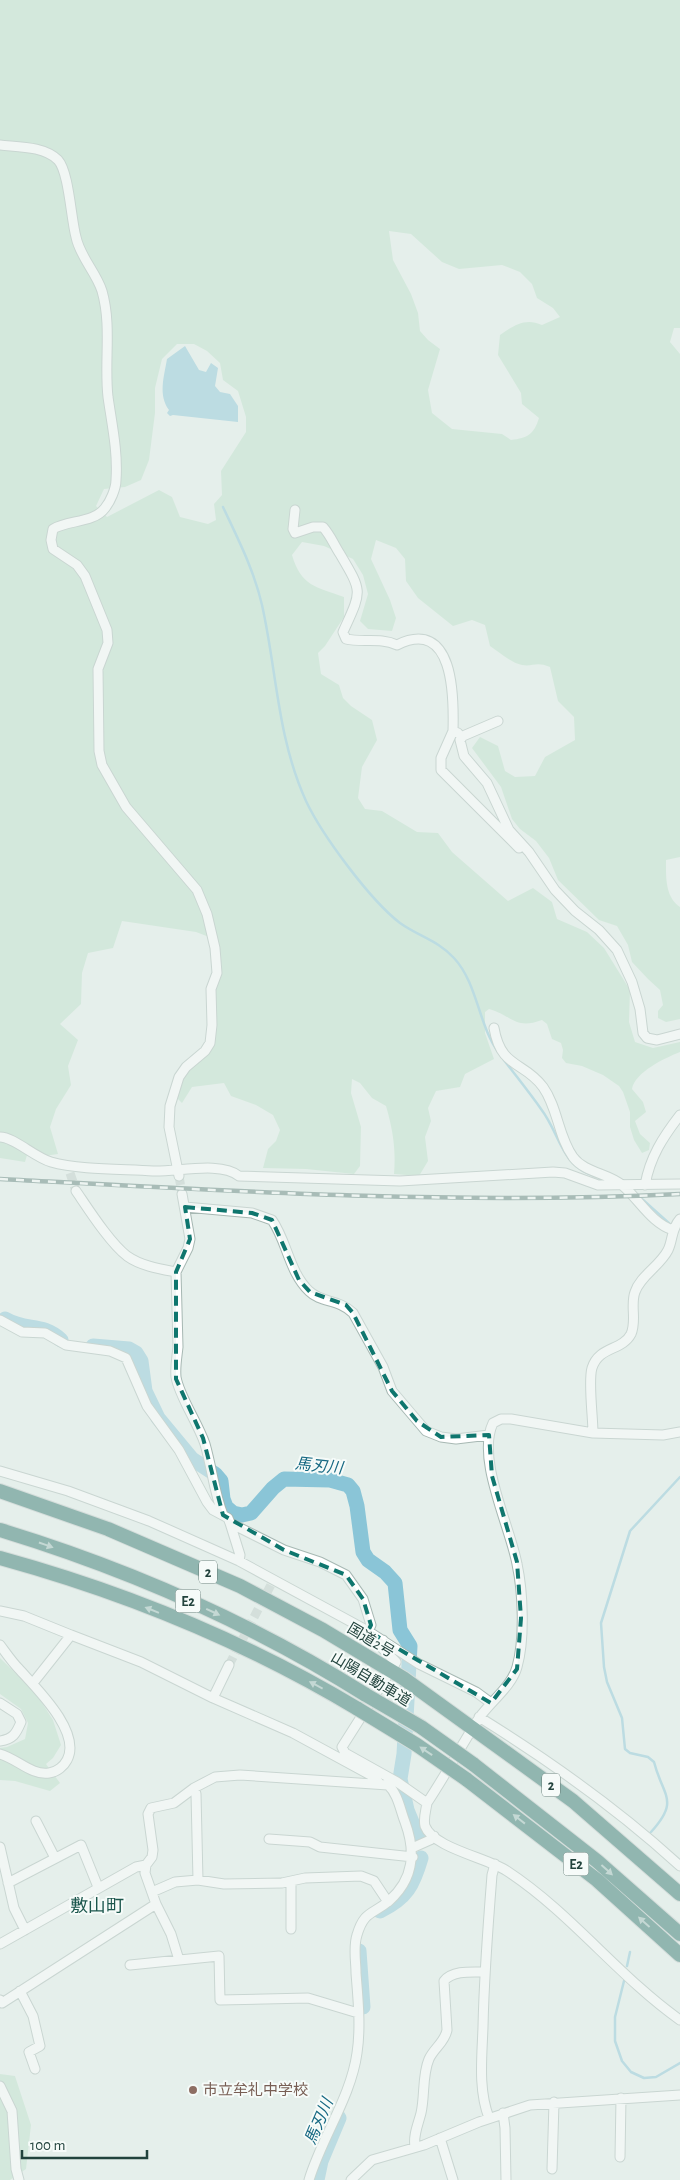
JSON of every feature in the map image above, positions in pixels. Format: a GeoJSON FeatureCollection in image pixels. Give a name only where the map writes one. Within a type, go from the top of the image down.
{"type":"FeatureCollection","features":[{"type":"Feature","properties":{"kind":"highway","name":"国道2号"},"geometry":{"type":"LineString","coordinates":[[0,1491],[108,1529],[240,1586],[323,1630],[477,1722],[573,1801],[680,1894]]}},
{"type":"Feature","properties":{"kind":"highway","name":"山陽自動車道"},"geometry":{"type":"LineString","coordinates":[[0,1530],[86,1559],[179,1597],[247,1628],[335,1676],[421,1728],[473,1764],[597,1861],[680,1934]]}},
{"type":"Feature","properties":{"kind":"highway","name":"E2"},"geometry":{"type":"LineString","coordinates":[[0,1558],[82,1582],[183,1622],[288,1670],[358,1709],[417,1744],[466,1779],[597,1880],[680,1955]]}},
{"type":"Feature","properties":{"kind":"street"},"geometry":{"type":"LineString","coordinates":[[0,145],[49,153],[59,161],[66,176],[70,214],[76,240],[81,254],[102,289],[108,316],[106,359],[108,397],[115,443],[116,482],[105,509],[87,519],[62,523],[53,529],[51,540],[53,549],[77,565],[85,576],[107,630],[108,642],[98,669],[99,751],[102,765],[126,807],[197,890],[207,914],[215,948],[217,973],[211,989],[212,1025],[210,1043],[179,1077],[170,1106],[168,1126],[178,1173]]}},
{"type":"Feature","properties":{"kind":"street"},"geometry":{"type":"LineString","coordinates":[[295,510],[292,529],[295,533],[313,527],[324,528],[331,536],[358,585],[358,598],[343,632],[346,638],[356,641],[387,641],[397,645],[407,640],[419,640],[429,642],[440,650],[448,662],[452,680],[453,731],[441,758],[441,770],[491,822],[538,864]]}},
{"type":"Feature","properties":{"kind":"street"},"geometry":{"type":"LineString","coordinates":[[498,721],[463,736],[460,740],[464,756],[487,783],[510,830],[538,864],[555,890],[575,911],[599,930],[617,950],[632,982],[640,1009],[643,1033],[647,1038],[657,1040],[680,1034]]}},
{"type":"Feature","properties":{"kind":"street"},"geometry":{"type":"LineString","coordinates":[[453,731],[463,736]]}},
{"type":"Feature","properties":{"kind":"street"},"geometry":{"type":"LineString","coordinates":[[494,1028],[496,1039],[509,1061],[535,1077],[544,1089],[553,1104],[567,1146],[574,1158],[588,1169],[622,1184],[660,1224],[673,1230]]}},
{"type":"Feature","properties":{"kind":"street"},"geometry":{"type":"LineString","coordinates":[[645,1185],[648,1168],[653,1156],[663,1137],[680,1114]]}},
{"type":"Feature","properties":{"kind":"street"},"geometry":{"type":"LineString","coordinates":[[0,1136],[13,1141],[38,1157],[70,1169],[178,1173],[229,1170],[239,1176],[400,1181],[553,1172],[565,1173],[598,1185],[680,1184]]}},
{"type":"Feature","properties":{"kind":"street"},"geometry":{"type":"LineString","coordinates":[[76,1191],[126,1256],[150,1267],[176,1272]]}},
{"type":"Feature","properties":{"kind":"street"},"geometry":{"type":"LineString","coordinates":[[182,1194],[190,1240],[176,1272],[178,1339],[176,1379],[203,1438],[213,1484],[223,1515]]}},
{"type":"Feature","properties":{"kind":"street"},"geometry":{"type":"LineString","coordinates":[[184,1206],[252,1213],[272,1220],[300,1280],[310,1292],[319,1298],[346,1305],[353,1313],[383,1367],[392,1391],[426,1430],[441,1438],[456,1439],[490,1435]]}},
{"type":"Feature","properties":{"kind":"street"},"geometry":{"type":"LineString","coordinates":[[593,1433],[591,1371],[595,1360],[603,1352],[624,1342],[630,1334],[633,1325],[635,1291],[669,1249],[673,1230],[680,1219]]}},
{"type":"Feature","properties":{"kind":"street"},"geometry":{"type":"LineString","coordinates":[[0,1320],[22,1332],[46,1333],[66,1345],[110,1351],[126,1358],[147,1406],[180,1450],[213,1510],[223,1515],[230,1523],[284,1550],[320,1562],[346,1575],[363,1598],[371,1625],[368,1631]]}},
{"type":"Feature","properties":{"kind":"street"},"geometry":{"type":"LineString","coordinates":[[680,1432],[663,1435],[593,1433],[511,1419],[500,1419],[493,1423],[489,1455],[492,1476],[517,1562],[520,1580],[521,1618],[517,1668],[477,1722],[427,1803],[425,1826],[434,1836],[466,1855],[496,1864],[507,1871],[568,1920],[657,2004],[680,2020]]}},
{"type":"Feature","properties":{"kind":"street"},"geometry":{"type":"LineString","coordinates":[[0,1471],[68,1492],[149,1521],[239,1561],[368,1631],[419,1664],[476,1692],[491,1703]]}},
{"type":"Feature","properties":{"kind":"street"},"geometry":{"type":"LineString","coordinates":[[230,1523],[240,1555],[239,1561]]}},
{"type":"Feature","properties":{"kind":"street"},"geometry":{"type":"LineString","coordinates":[[0,1611],[24,1616],[141,1662],[213,1698],[293,1732],[354,1762],[400,1785],[427,1803]]}},
{"type":"Feature","properties":{"kind":"street"},"geometry":{"type":"LineString","coordinates":[[33,1683],[71,1635]]}},
{"type":"Feature","properties":{"kind":"street"},"geometry":{"type":"LineString","coordinates":[[379,1783],[345,1754],[342,1747],[396,1662],[381,1647],[383,1640]]}},
{"type":"Feature","properties":{"kind":"street"},"geometry":{"type":"LineString","coordinates":[[0,1645],[51,1706],[64,1726],[70,1742],[69,1756],[63,1766],[51,1774],[39,1773],[12,1757],[0,1754]]}},
{"type":"Feature","properties":{"kind":"street"},"geometry":{"type":"LineString","coordinates":[[213,1698],[229,1664]]}},
{"type":"Feature","properties":{"kind":"street"},"geometry":{"type":"LineString","coordinates":[[0,1703],[17,1714],[21,1722],[17,1732],[10,1739],[0,1741]]}},
{"type":"Feature","properties":{"kind":"street"},"geometry":{"type":"LineString","coordinates":[[477,1722],[527,1747],[652,1840],[680,1866]]}},
{"type":"Feature","properties":{"kind":"street"},"geometry":{"type":"LineString","coordinates":[[349,1783],[354,1762]]}},
{"type":"Feature","properties":{"kind":"street"},"geometry":{"type":"LineString","coordinates":[[179,1960],[171,1934],[156,1904],[145,1873],[146,1865],[152,1857],[153,1850],[148,1814],[151,1808],[174,1803],[194,1788],[215,1777],[240,1775],[349,1783],[379,1783],[388,1785],[395,1791],[412,1853],[408,1878],[388,1902],[366,1915],[356,1937],[358,2046],[353,2070],[309,2180]]}},
{"type":"Feature","properties":{"kind":"street"},"geometry":{"type":"LineString","coordinates":[[194,1788],[196,1794],[198,1880]]}},
{"type":"Feature","properties":{"kind":"street"},"geometry":{"type":"LineString","coordinates":[[36,1821],[55,1858]]}},
{"type":"Feature","properties":{"kind":"street"},"geometry":{"type":"LineString","coordinates":[[269,1839],[310,1842],[320,1847],[412,1853],[434,1836]]}},
{"type":"Feature","properties":{"kind":"street"},"geometry":{"type":"LineString","coordinates":[[8,1882],[81,1845],[98,1887]]}},
{"type":"Feature","properties":{"kind":"street"},"geometry":{"type":"LineString","coordinates":[[0,1847],[14,1908],[25,1930]]}},
{"type":"Feature","properties":{"kind":"street"},"geometry":{"type":"LineString","coordinates":[[489,2118],[484,2099],[481,2069],[492,1874],[496,1864]]}},
{"type":"Feature","properties":{"kind":"street"},"geometry":{"type":"LineString","coordinates":[[0,1944],[98,1887],[136,1867],[146,1865]]}},
{"type":"Feature","properties":{"kind":"street"},"geometry":{"type":"LineString","coordinates":[[152,1892],[175,1882],[198,1880],[224,1884],[291,1882],[305,1878],[361,1876],[374,1881],[388,1902]]}},
{"type":"Feature","properties":{"kind":"street"},"geometry":{"type":"LineString","coordinates":[[291,1882],[291,1929]]}},
{"type":"Feature","properties":{"kind":"street"},"geometry":{"type":"LineString","coordinates":[[0,2000],[2,2003],[20,1992],[156,1904]]}},
{"type":"Feature","properties":{"kind":"street"},"geometry":{"type":"LineString","coordinates":[[130,1965],[219,1956],[220,2000],[308,1998],[358,2012]]}},
{"type":"Feature","properties":{"kind":"street"},"geometry":{"type":"LineString","coordinates":[[415,2147],[414,2135],[421,2113],[426,2067],[435,2049],[446,2036],[444,1980],[447,1976],[461,1973],[485,1972]]}},
{"type":"Feature","properties":{"kind":"street"},"geometry":{"type":"LineString","coordinates":[[20,1992],[32,2016],[40,2046],[29,2052],[35,2069]]}},
{"type":"Feature","properties":{"kind":"street"},"geometry":{"type":"LineString","coordinates":[[0,2086],[12,2111],[18,2180]]}},
{"type":"Feature","properties":{"kind":"street"},"geometry":{"type":"LineString","coordinates":[[350,2180],[372,2160],[415,2147],[489,2118],[530,2105],[680,2095]]}},
{"type":"Feature","properties":{"kind":"street"},"geometry":{"type":"LineString","coordinates":[[620,2157],[621,2098]]}},
{"type":"Feature","properties":{"kind":"street"},"geometry":{"type":"LineString","coordinates":[[552,2169],[554,2102]]}},
{"type":"Feature","properties":{"kind":"street"},"geometry":{"type":"LineString","coordinates":[[503,2113],[506,2180]]}},
{"type":"Feature","properties":{"kind":"street"},"geometry":{"type":"LineString","coordinates":[[440,2138],[453,2180]]}},
{"type":"Feature","properties":{"kind":"highlighted area"},"geometry":{"type":"Polygon","coordinates":[[[185,1207],[252,1213],[272,1220],[299,1280],[310,1292],[346,1305],[353,1313],[392,1391],[417,1421],[441,1437],[489,1435],[492,1476],[517,1562],[521,1618],[517,1669],[491,1703],[368,1631],[371,1625],[363,1599],[346,1575],[284,1550],[223,1515],[203,1438],[176,1379],[176,1272],[190,1239],[185,1207]]]}},
{"type":"Feature","properties":{"kind":"green space"},"geometry":{"type":"Polygon","coordinates":[[[0,0],[680,0],[680,328],[674,328],[670,342],[680,354],[680,857],[666,860],[666,880],[671,898],[680,907],[680,1019],[666,1022],[658,1018],[658,1011],[663,1005],[660,990],[632,962],[628,945],[617,926],[599,920],[558,880],[549,858],[536,841],[520,829],[512,819],[501,787],[472,748],[480,737],[498,746],[505,771],[515,777],[535,776],[545,757],[575,740],[574,717],[558,701],[550,667],[541,664],[522,665],[509,660],[490,646],[485,625],[472,620],[453,626],[418,598],[406,581],[405,559],[396,548],[376,540],[371,559],[396,618],[392,631],[368,629],[360,621],[368,594],[363,575],[353,559],[324,546],[302,542],[292,555],[300,573],[311,584],[344,597],[344,617],[325,646],[318,653],[321,674],[339,685],[343,698],[351,706],[372,720],[377,740],[362,767],[358,798],[365,809],[382,811],[417,832],[438,833],[452,852],[508,901],[533,888],[552,902],[557,919],[587,932],[604,948],[630,990],[629,1022],[635,1042],[653,1048],[680,1042],[680,1052],[645,1071],[634,1083],[632,1089],[643,1102],[646,1112],[635,1121],[640,1134],[650,1143],[649,1150],[642,1153],[634,1140],[630,1127],[630,1112],[619,1086],[603,1075],[582,1066],[566,1063],[562,1058],[563,1050],[561,1043],[552,1039],[547,1024],[542,1020],[533,1023],[520,1023],[489,1009],[485,1012],[485,1033],[494,1059],[465,1074],[460,1087],[436,1091],[428,1108],[431,1121],[425,1137],[428,1161],[419,1176],[394,1174],[393,1140],[386,1106],[372,1098],[360,1083],[352,1079],[351,1093],[361,1127],[360,1166],[354,1174],[306,1169],[263,1168],[268,1149],[276,1141],[280,1130],[273,1115],[256,1105],[231,1096],[224,1083],[192,1087],[182,1103],[175,1096],[185,1072],[212,1046],[213,997],[222,967],[217,940],[196,932],[122,921],[113,948],[88,953],[82,973],[81,1004],[60,1024],[78,1040],[68,1066],[71,1085],[56,1109],[50,1127],[58,1154],[44,1156],[29,1148],[25,1162],[0,1158],[0,0]],[[389,231],[393,260],[411,294],[418,313],[420,331],[440,349],[428,390],[432,413],[452,429],[502,434],[511,440],[530,434],[539,418],[522,404],[521,393],[498,355],[500,335],[525,322],[542,325],[560,317],[553,308],[537,298],[532,284],[520,272],[502,265],[459,269],[442,262],[411,234],[389,231]],[[177,344],[162,359],[155,388],[155,413],[149,460],[141,480],[125,487],[104,489],[96,506],[107,517],[159,490],[172,497],[180,517],[208,524],[216,520],[214,504],[222,495],[221,471],[246,432],[246,417],[238,391],[223,380],[220,363],[207,351],[194,344],[177,344]]]}},
{"type":"Feature","properties":{"kind":"green space"},"geometry":{"type":"Polygon","coordinates":[[[0,1658],[35,1692],[53,1720],[61,1745],[53,1758],[46,1764],[60,1783],[50,1791],[15,1781],[0,1780],[0,1748],[25,1739],[28,1723],[21,1709],[0,1694],[0,1658]]]}},
{"type":"Feature","properties":{"kind":"green space"},"geometry":{"type":"Polygon","coordinates":[[[0,2074],[15,2076],[31,2125],[26,2169],[10,2180],[0,2180],[0,2074]]]}},
{"type":"Feature","properties":{"kind":"water"},"geometry":{"type":"Polygon","coordinates":[[[185,346],[199,370],[206,372],[211,363],[218,368],[215,386],[220,392],[230,394],[238,406],[238,422],[170,416],[167,413],[169,410],[164,398],[163,379],[167,359],[185,346]]]}},
{"type":"Feature","properties":{"kind":"waterway"},"geometry":{"type":"LineString","coordinates":[[223,507],[245,555],[259,592],[283,729],[296,777],[313,815],[361,883],[388,913],[407,928],[442,947],[462,968],[473,992],[486,1030],[499,1053]]}},
{"type":"Feature","properties":{"kind":"waterway"},"geometry":{"type":"LineString","coordinates":[[504,1060],[548,1119],[569,1158],[585,1172],[598,1177]]}},
{"type":"Feature","properties":{"kind":"waterway"},"geometry":{"type":"LineString","coordinates":[[642,1199],[671,1225]]}},
{"type":"Feature","properties":{"kind":"waterway","name":"馬刃川"},"geometry":{"type":"LineString","coordinates":[[5,1319],[13,1323],[47,1331],[61,1340]]}},
{"type":"Feature","properties":{"kind":"waterway","name":"馬刃川"},"geometry":{"type":"LineString","coordinates":[[93,1346],[129,1349],[136,1353],[141,1361],[145,1391],[158,1418],[192,1459],[215,1474],[221,1481],[223,1499],[226,1507],[233,1513],[242,1515],[251,1513],[273,1488],[284,1479],[330,1480],[348,1485],[353,1491],[357,1506],[363,1552],[368,1560],[385,1572],[395,1583],[400,1630],[410,1646],[404,1754],[400,1779],[407,1810],[419,1839]]}},
{"type":"Feature","properties":{"kind":"waterway"},"geometry":{"type":"LineString","coordinates":[[651,1832],[665,1812],[667,1798],[654,1762],[648,1757],[630,1753],[625,1749],[622,1718],[607,1682],[604,1667],[601,1623],[630,1531],[680,1477]]}},
{"type":"Feature","properties":{"kind":"waterway","name":"馬刃川"},"geometry":{"type":"LineString","coordinates":[[380,1911],[397,1901],[408,1890],[421,1858]]}},
{"type":"Feature","properties":{"kind":"waterway","name":"馬刃川"},"geometry":{"type":"LineString","coordinates":[[359,1951],[363,2007]]}},
{"type":"Feature","properties":{"kind":"waterway"},"geometry":{"type":"LineString","coordinates":[[627,1966],[630,1952]]}},
{"type":"Feature","properties":{"kind":"waterway"},"geometry":{"type":"LineString","coordinates":[[624,1981],[615,2017],[615,2041],[622,2061],[631,2072],[644,2078],[656,2077],[680,2063]]}},
{"type":"Feature","properties":{"kind":"waterway","name":"馬刃川"},"geometry":{"type":"LineString","coordinates":[[317,2180],[321,2161],[339,2118]]}},
{"type":"Feature","properties":{"kind":"tunnel"},"geometry":{"type":"LineString","coordinates":[[70,1173],[76,1191]]}},
{"type":"Feature","properties":{"kind":"tunnel"},"geometry":{"type":"LineString","coordinates":[[179,1176],[182,1194]]}},
{"type":"Feature","properties":{"kind":"tunnel"},"geometry":{"type":"LineString","coordinates":[[229,1665],[274,1579]]}},
{"type":"Feature","properties":{"kind":"railway"},"geometry":{"type":"LineString","coordinates":[[0,1179],[255,1192],[425,1197],[510,1198],[680,1194]]}},
{"type":"Feature","properties":{"kind":"place","name":"市立牟礼中学校"},"geometry":{"type":"Point","coordinates":[193,2090]}},
{"type":"Feature","properties":{"kind":"district","name":"敷山町"},"geometry":{"type":"Point","coordinates":[97,1906]}}]}
